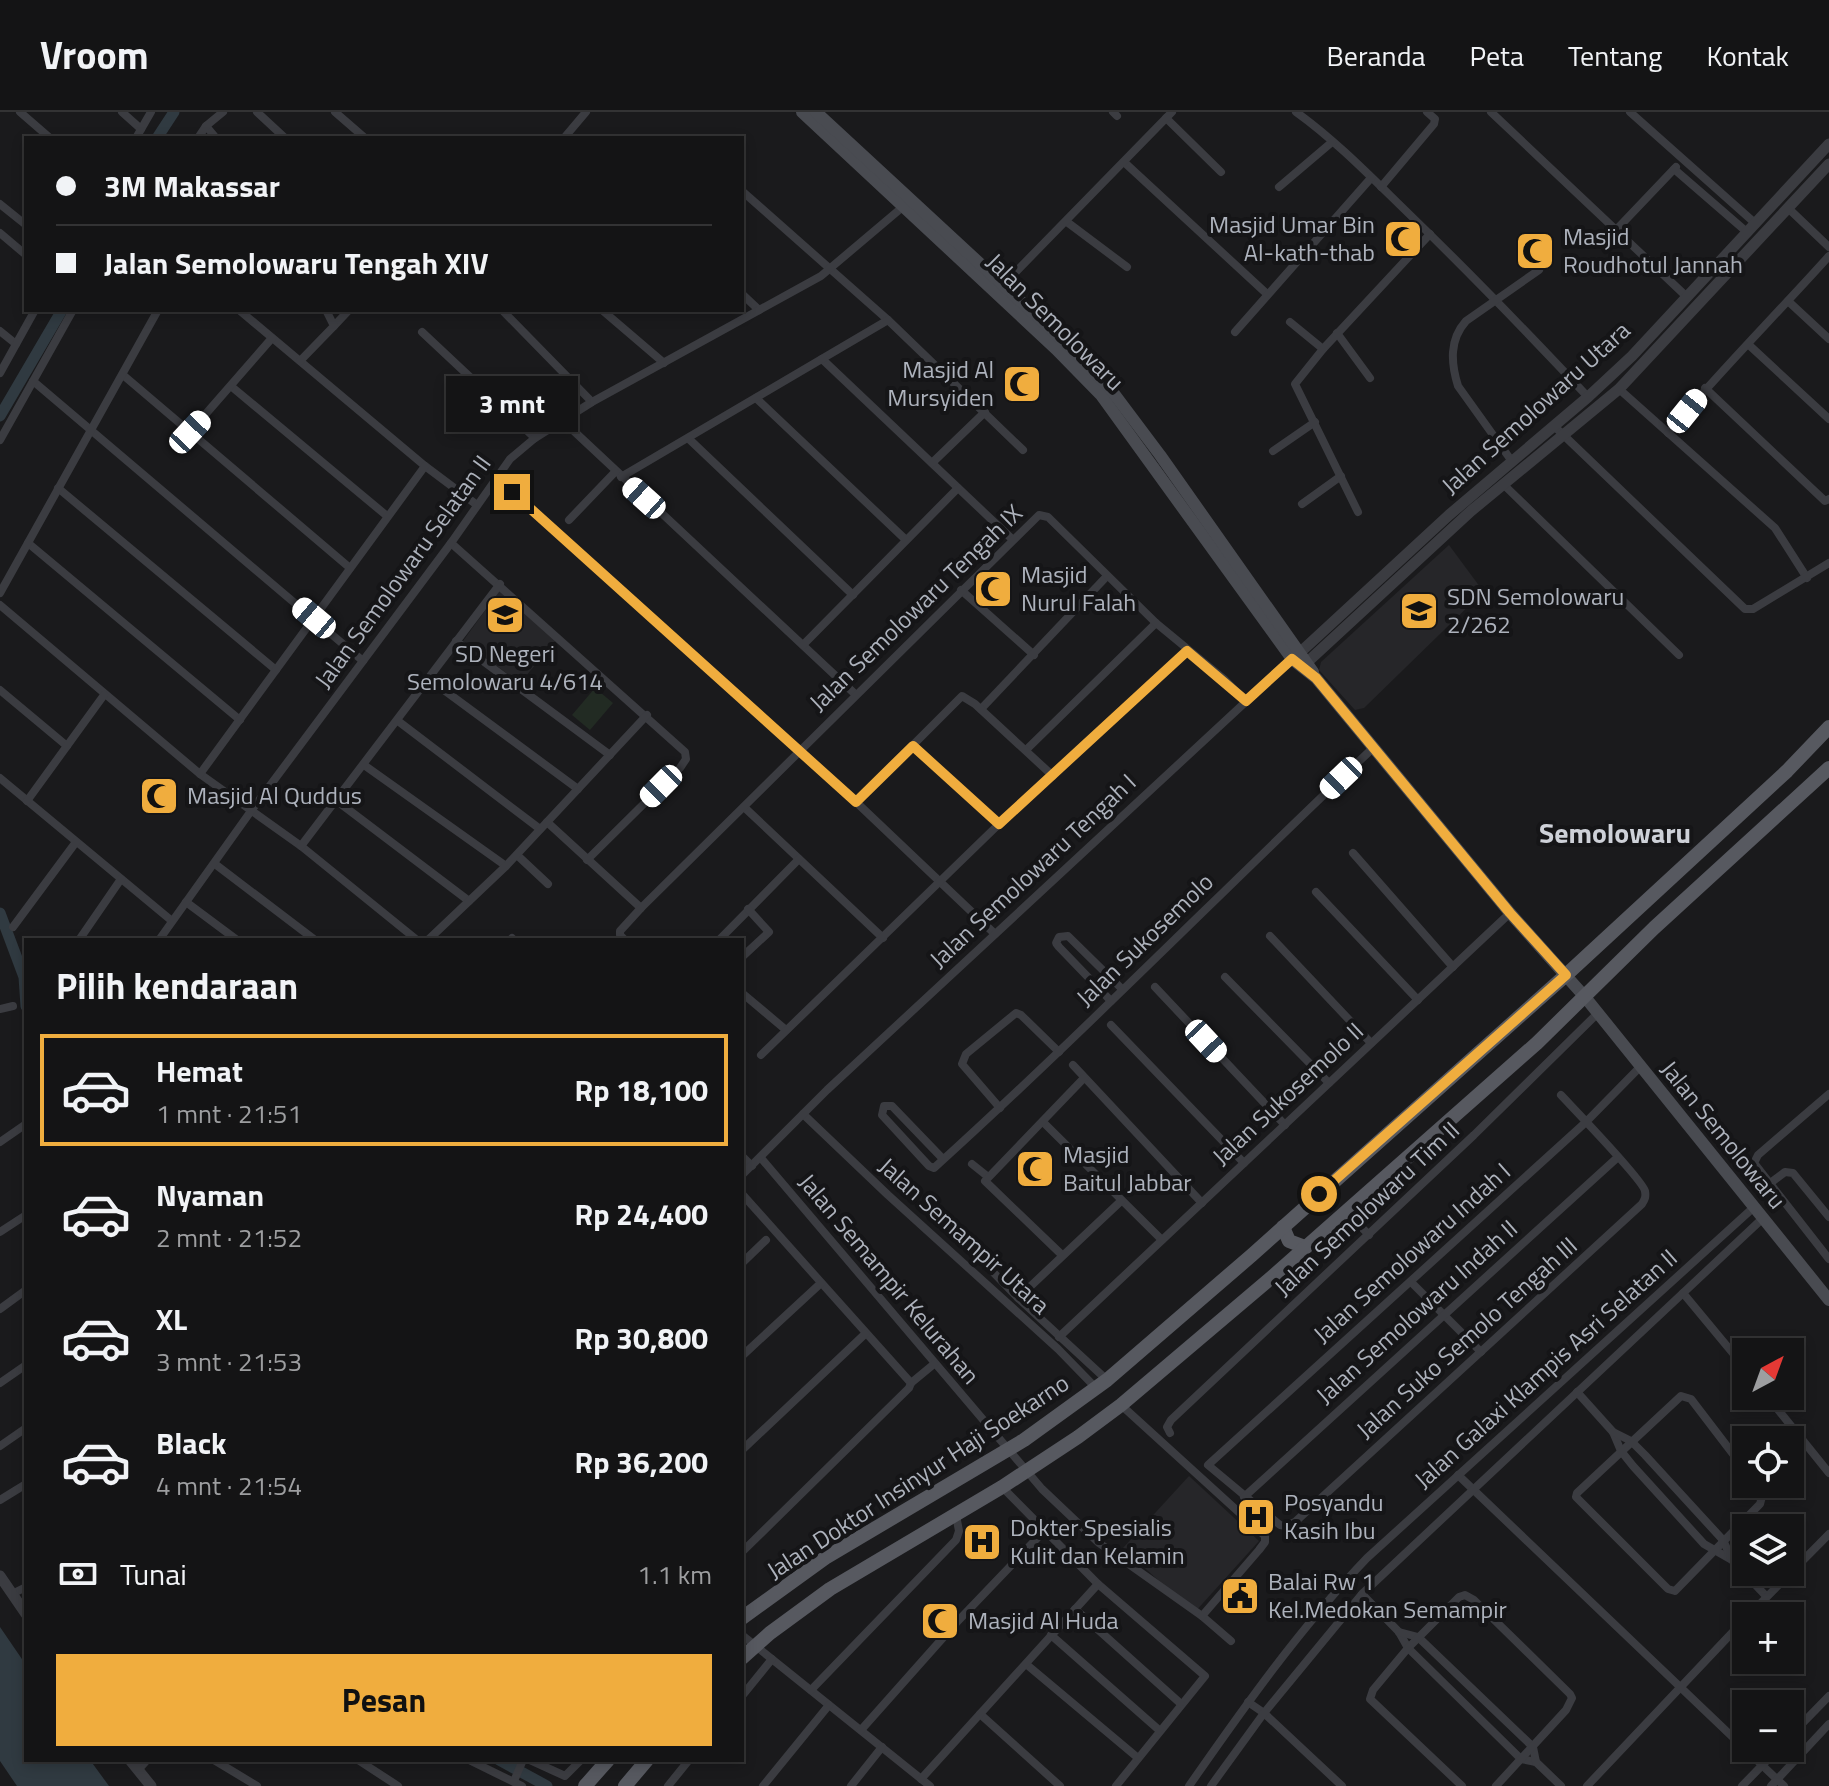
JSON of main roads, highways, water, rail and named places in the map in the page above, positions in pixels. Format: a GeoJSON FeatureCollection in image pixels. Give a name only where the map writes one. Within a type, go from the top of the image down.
{"type":"FeatureCollection","features":[{"type":"Feature","properties":{"kind":"main road","name":"Jalan Semolowaru"},"geometry":{"type":"LineString","coordinates":[[802,112],[1068,345],[1105,391],[1300,660],[1510,913],[1585,997],[1762,1219],[1824,1286],[1829,1300]]}},
{"type":"Feature","properties":{"kind":"main road","name":"Jalan Semolowaru"},"geometry":{"type":"LineString","coordinates":[[817,112],[1056,349],[1105,391]]}},
{"type":"Feature","properties":{"kind":"main road","name":"Jalan Doktor Insinyur Haji Soekarno"},"geometry":{"type":"LineString","coordinates":[[744,1617],[825,1558],[1007,1451],[1102,1384],[1252,1255],[1566,975],[1787,771],[1829,727]]}},
{"type":"Feature","properties":{"kind":"main road","name":"Jalan Doktor Insinyur Haji Soekarno"},"geometry":{"type":"LineString","coordinates":[[744,1656],[830,1589],[1002,1487],[1121,1405],[1464,1109],[1654,928],[1829,768]]}},
{"type":"Feature","properties":{"kind":"main road"},"geometry":{"type":"LineString","coordinates":[[1283,1227],[1289,1241],[1305,1247]]}},
{"type":"Feature","properties":{"kind":"main road"},"geometry":{"type":"LineString","coordinates":[[1252,1255],[1268,1260],[1273,1270],[1272,1277]]}},
{"type":"Feature","properties":{"kind":"main road"},"geometry":{"type":"LineString","coordinates":[[585,1786],[606,1762]]}},
{"type":"Feature","properties":{"kind":"main road"},"geometry":{"type":"LineString","coordinates":[[625,1786],[645,1762]]}},
{"type":"Feature","properties":{"kind":"waterway"},"geometry":{"type":"LineString","coordinates":[[158,136],[174,112]]}},
{"type":"Feature","properties":{"kind":"waterway"},"geometry":{"type":"LineString","coordinates":[[0,416],[61,312]]}},
{"type":"Feature","properties":{"kind":"waterway"},"geometry":{"type":"LineString","coordinates":[[0,913],[24,977]]}},
{"type":"Feature","properties":{"kind":"waterway"},"geometry":{"type":"LineString","coordinates":[[503,1762],[547,1786]]}},
{"type":"Feature","properties":{"kind":"place","name":"Masjid Umar Bin Al-kath-thab"},"geometry":{"type":"Point","coordinates":[1403,239]}},
{"type":"Feature","properties":{"kind":"place","name":"Masjid Roudhotul Jannah"},"geometry":{"type":"Point","coordinates":[1535,251]}},
{"type":"Feature","properties":{"kind":"place","name":"Masjid Al Mursyiden"},"geometry":{"type":"Point","coordinates":[1022,384]}},
{"type":"Feature","properties":{"kind":"place","name":"Masjid Nurul Falah"},"geometry":{"type":"Point","coordinates":[993,589]}},
{"type":"Feature","properties":{"kind":"place","name":"SDN Semolowaru 2/262"},"geometry":{"type":"Point","coordinates":[1419,611]}},
{"type":"Feature","properties":{"kind":"place","name":"SD Negeri Semolowaru 4/614"},"geometry":{"type":"Point","coordinates":[505,615]}},
{"type":"Feature","properties":{"kind":"place","name":"Masjid Al Quddus"},"geometry":{"type":"Point","coordinates":[159,796]}},
{"type":"Feature","properties":{"kind":"place","name":"Masjid Baitul Jabbar"},"geometry":{"type":"Point","coordinates":[1035,1169]}},
{"type":"Feature","properties":{"kind":"place","name":"Posyandu Kasih Ibu"},"geometry":{"type":"Point","coordinates":[1256,1517]}},
{"type":"Feature","properties":{"kind":"place","name":"Dokter Spesialis Kulit dan Kelamin"},"geometry":{"type":"Point","coordinates":[982,1542]}},
{"type":"Feature","properties":{"kind":"place","name":"Balai Rw 1 Kel.Medokan Semampir"},"geometry":{"type":"Point","coordinates":[1240,1596]}},
{"type":"Feature","properties":{"kind":"place","name":"Masjid Al Huda"},"geometry":{"type":"Point","coordinates":[940,1621]}},
{"type":"Feature","properties":{"kind":"district","name":"Semolowaru"},"geometry":{"type":"Point","coordinates":[1615,833]}}]}
